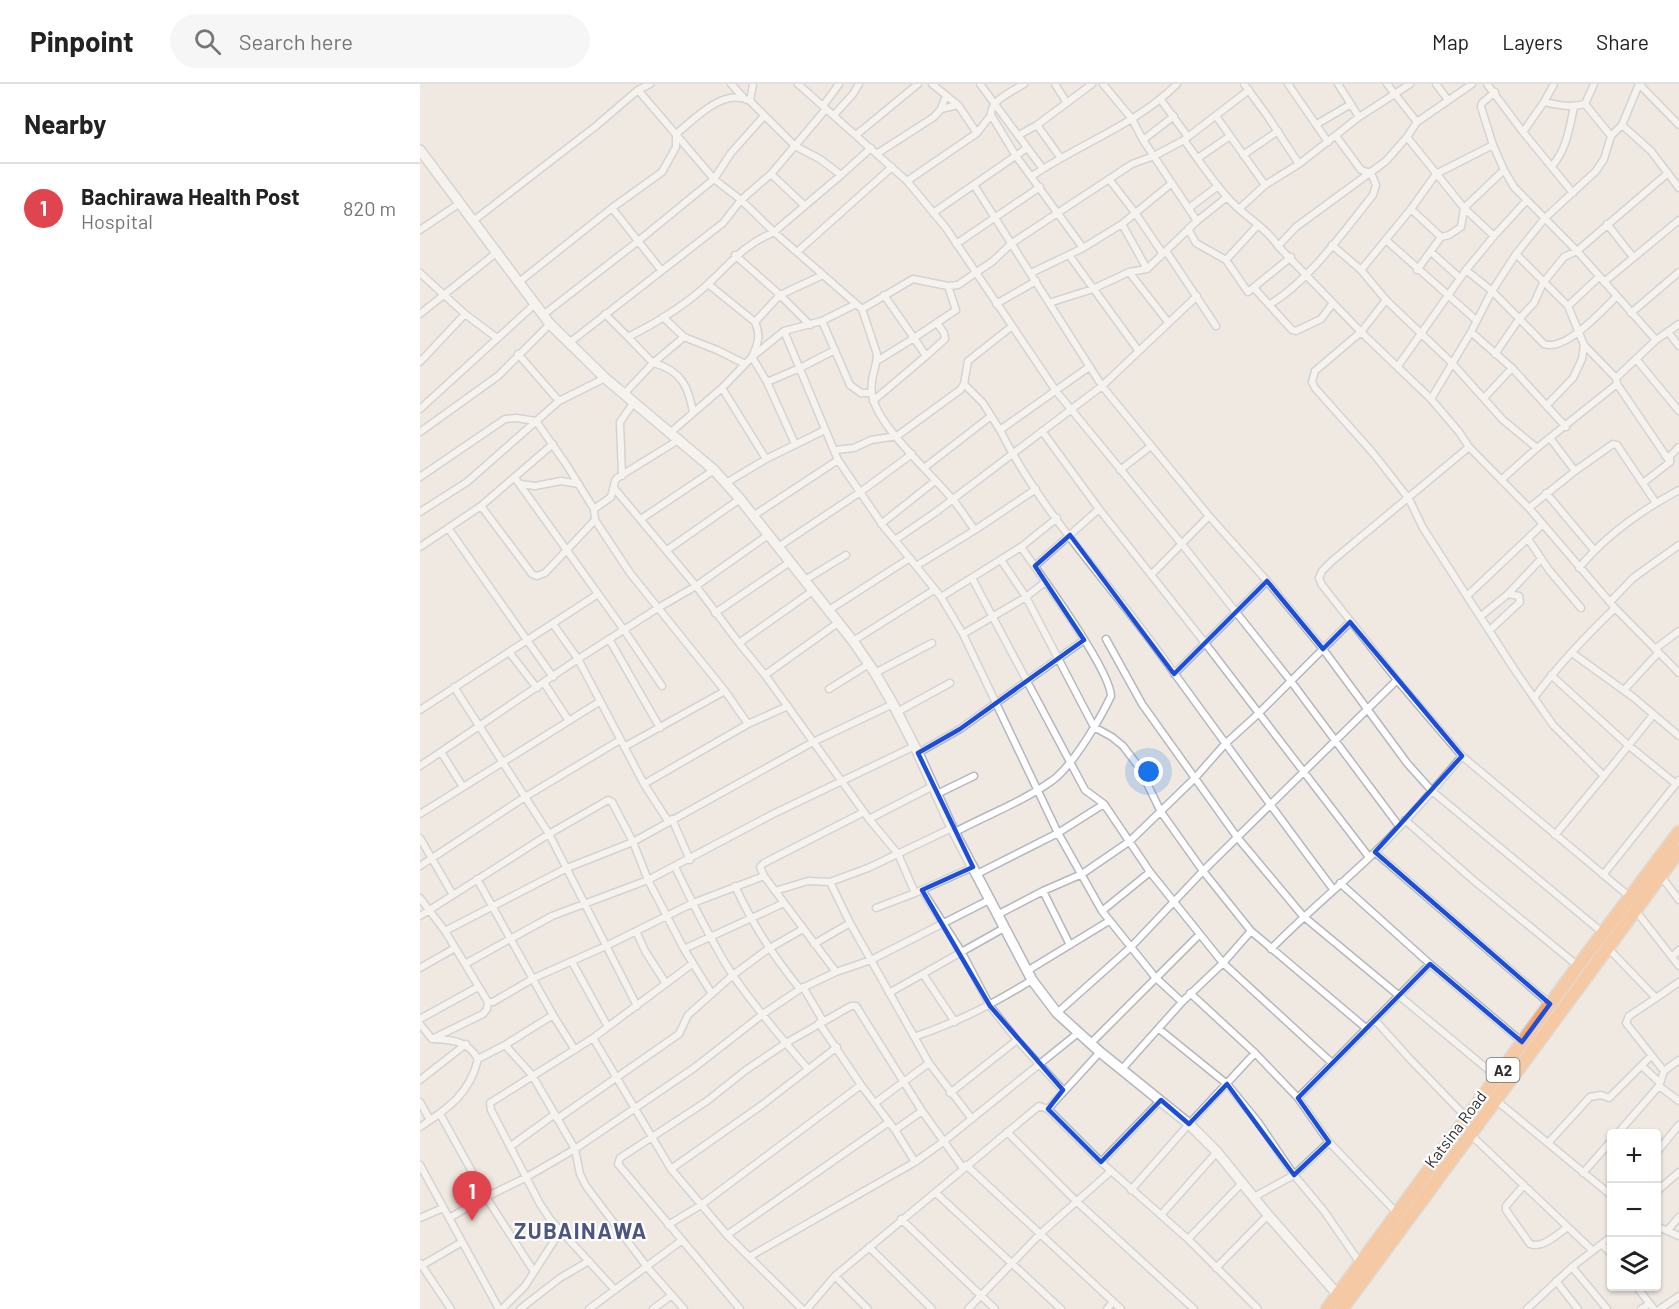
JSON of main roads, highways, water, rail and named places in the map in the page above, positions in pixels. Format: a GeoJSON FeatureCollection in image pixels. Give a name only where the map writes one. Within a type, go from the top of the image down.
{"type":"FeatureCollection","features":[{"type":"Feature","properties":{"kind":"highway","name":"A2"},"geometry":{"type":"LineString","coordinates":[[1326,1309],[1344,1292],[1360,1264],[1630,897],[1675,854],[1679,831]]}},
{"type":"Feature","properties":{"kind":"highway","name":"Katsina Road"},"geometry":{"type":"LineString","coordinates":[[1342,1309],[1344,1292],[1389,1242],[1497,1101],[1675,854]]}},
{"type":"Feature","properties":{"kind":"place","name":"Bachirawa Health Post"},"geometry":{"type":"Point","coordinates":[472,1221]}},
{"type":"Feature","properties":{"kind":"district","name":"ZUBAINAWA"},"geometry":{"type":"Point","coordinates":[581,1230]}}]}
